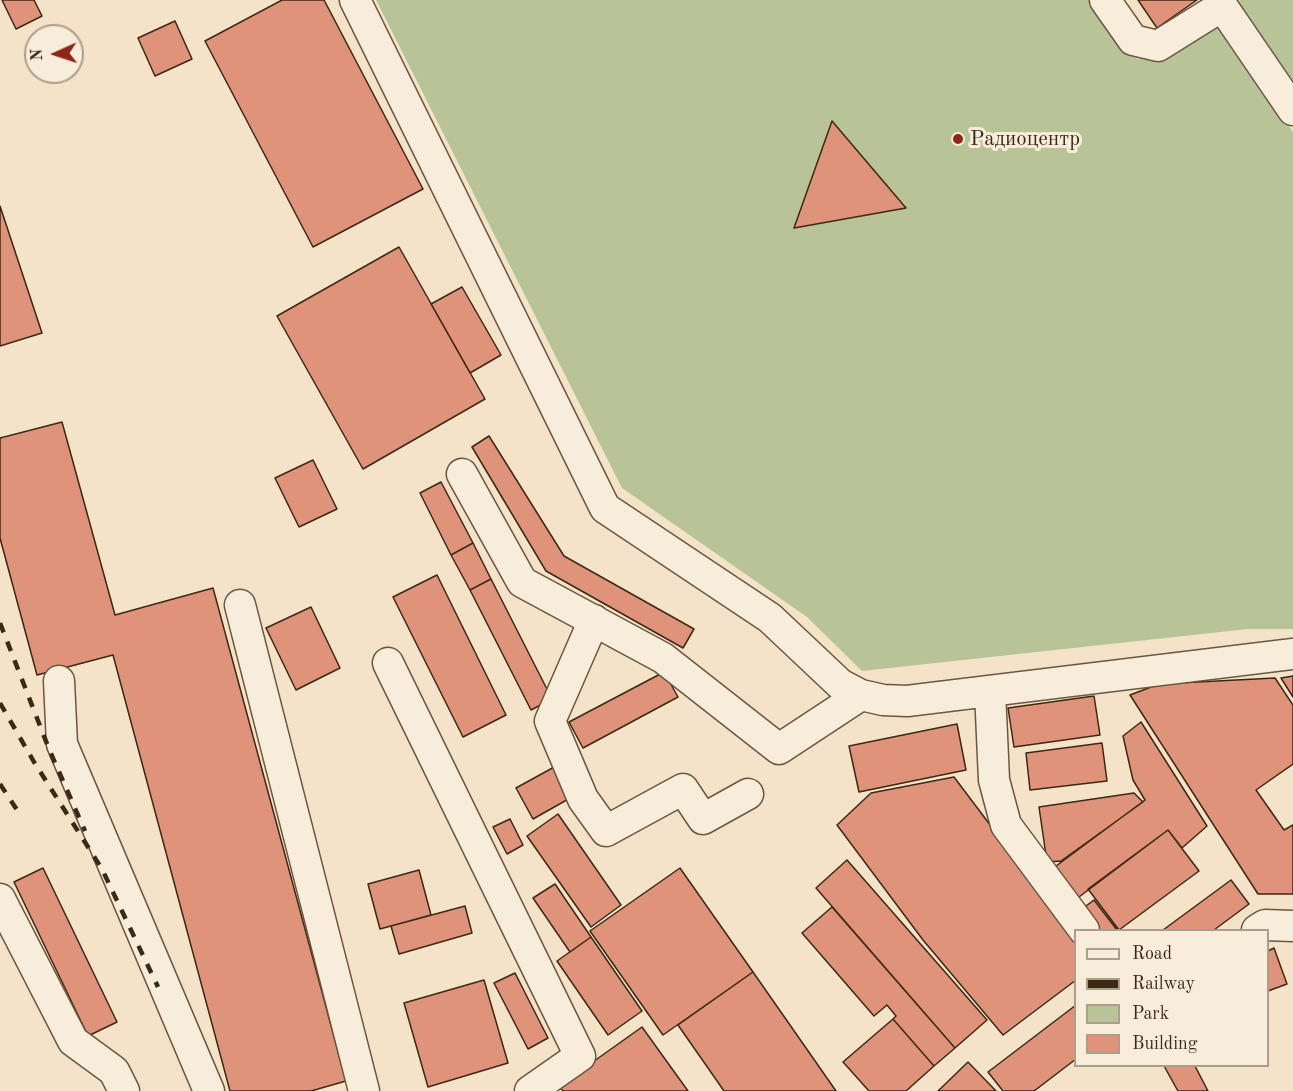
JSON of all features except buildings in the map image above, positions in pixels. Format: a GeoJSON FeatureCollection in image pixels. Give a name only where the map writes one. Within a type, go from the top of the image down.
{"type":"FeatureCollection","features":[{"type":"Feature","properties":{"kind":"street"},"geometry":{"type":"LineString","coordinates":[[356,0],[605,508],[770,618],[840,684],[861,695],[884,700],[907,701],[1293,654]]}},
{"type":"Feature","properties":{"kind":"street"},"geometry":{"type":"LineString","coordinates":[[1105,0],[1133,40],[1158,46],[1220,3],[1293,110]]}},
{"type":"Feature","properties":{"kind":"street"},"geometry":{"type":"LineString","coordinates":[[462,474],[522,582],[663,658],[779,749],[861,695]]}},
{"type":"Feature","properties":{"kind":"street"},"geometry":{"type":"LineString","coordinates":[[240,605],[364,1091]]}},
{"type":"Feature","properties":{"kind":"street"},"geometry":{"type":"LineString","coordinates":[[594,620],[550,722],[583,799],[606,831],[683,789],[703,819],[748,794]]}},
{"type":"Feature","properties":{"kind":"street"},"geometry":{"type":"LineString","coordinates":[[388,663],[580,1056],[530,1091]]}},
{"type":"Feature","properties":{"kind":"street"},"geometry":{"type":"LineString","coordinates":[[59,681],[62,744],[209,1091]]}},
{"type":"Feature","properties":{"kind":"street"},"geometry":{"type":"LineString","coordinates":[[990,691],[994,780],[1006,825],[1083,929]]}},
{"type":"Feature","properties":{"kind":"street"},"geometry":{"type":"LineString","coordinates":[[0,899],[74,1041],[114,1071],[124,1091]]}},
{"type":"Feature","properties":{"kind":"street"},"geometry":{"type":"LineString","coordinates":[[1259,929],[1265,925],[1293,926]]}},
{"type":"Feature","properties":{"kind":"green space"},"geometry":{"type":"Polygon","coordinates":[[[376,0],[1096,0],[1137,59],[1166,56],[1205,24],[1224,27],[1293,132],[1293,629],[1248,629],[862,671],[807,617],[622,488],[376,0]]]}},
{"type":"Feature","properties":{"kind":"green space"},"geometry":{"type":"Polygon","coordinates":[[[1238,0],[1293,0],[1293,83],[1238,0]]]}},
{"type":"Feature","properties":{"kind":"railway"},"geometry":{"type":"LineString","coordinates":[[0,623],[49,749],[85,831]]}},
{"type":"Feature","properties":{"kind":"railway"},"geometry":{"type":"LineString","coordinates":[[0,703],[34,762],[102,869],[158,987]]}},
{"type":"Feature","properties":{"kind":"railway"},"geometry":{"type":"LineString","coordinates":[[0,784],[19,813]]}},
{"type":"Feature","properties":{"kind":"place","name":"Радиоцентр"},"geometry":{"type":"Point","coordinates":[958,139]}}]}
